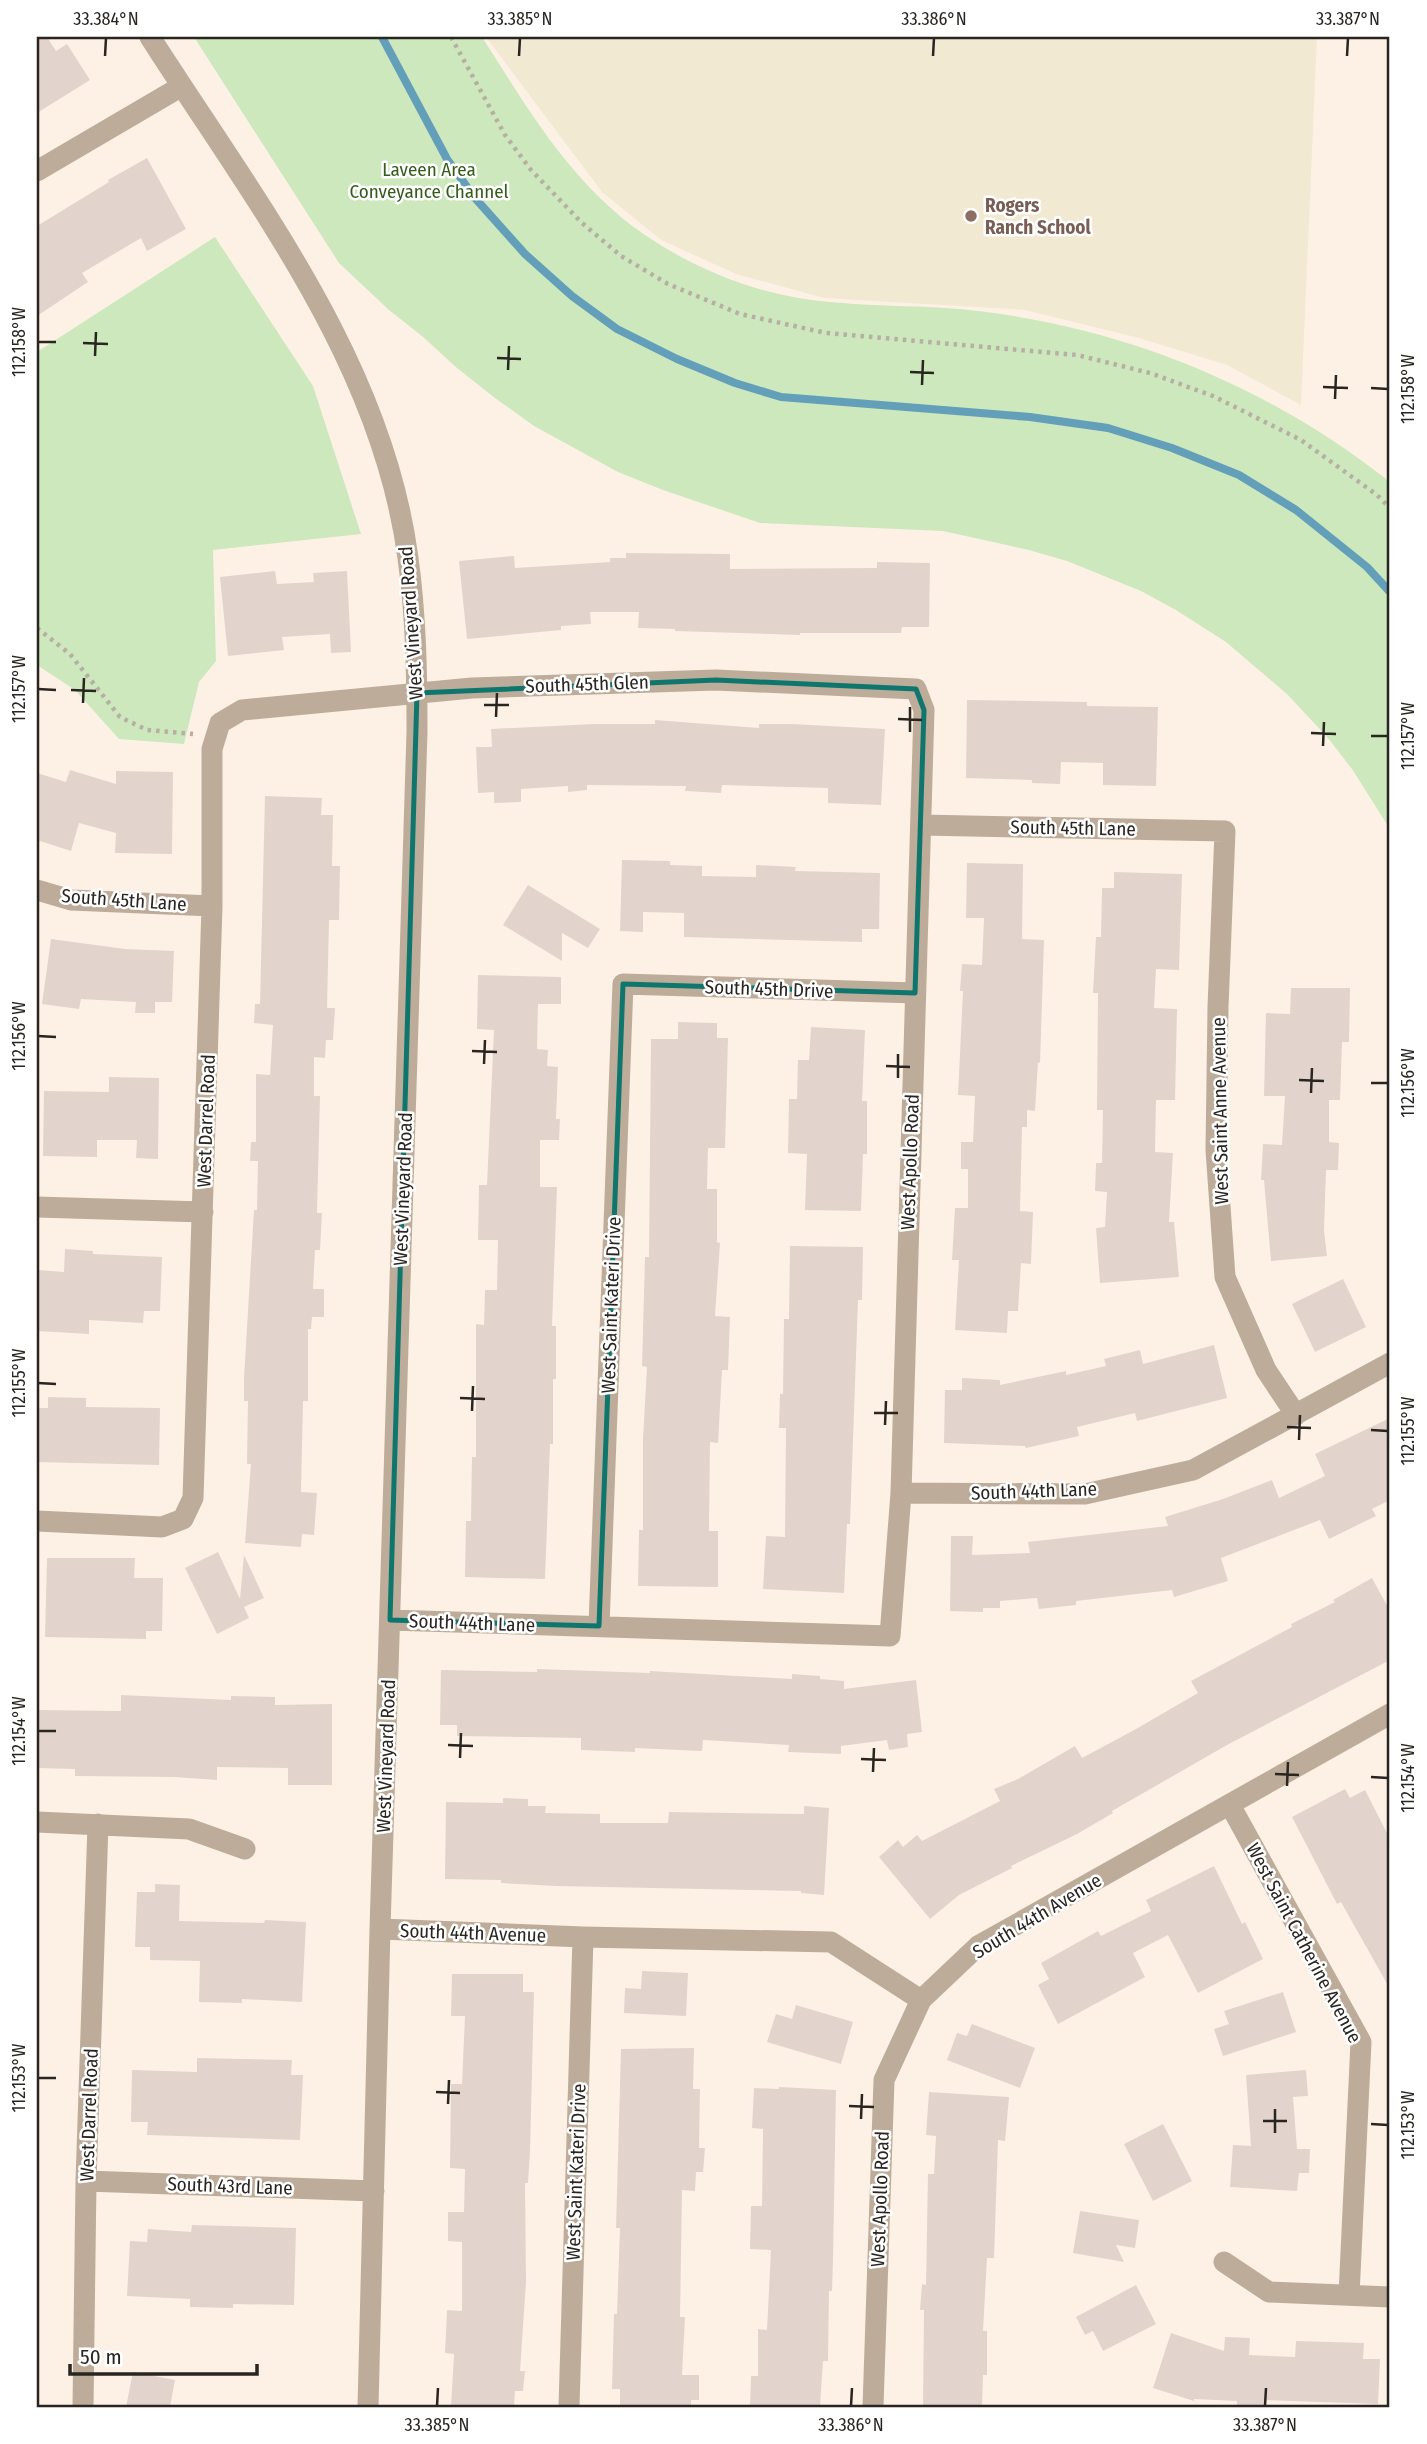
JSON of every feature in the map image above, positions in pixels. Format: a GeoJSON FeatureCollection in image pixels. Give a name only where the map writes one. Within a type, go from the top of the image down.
{"type":"FeatureCollection","features":[{"type":"Feature","properties":{"kind":"street","name":"West Vineyard Road"},"geometry":{"type":"LineString","coordinates":[[150,37],[291,254],[354,371],[387,468],[408,557],[416,641],[417,693],[368,2407]]}},
{"type":"Feature","properties":{"kind":"street"},"geometry":{"type":"LineString","coordinates":[[37,171],[182,86]]}},
{"type":"Feature","properties":{"kind":"street","name":"South 45th Glen"},"geometry":{"type":"LineString","coordinates":[[218,730],[242,710],[472,688],[716,680],[916,690]]}},
{"type":"Feature","properties":{"kind":"street","name":"West Apollo Road"},"geometry":{"type":"LineString","coordinates":[[890,1636],[901,1493],[925,710],[916,690]]}},
{"type":"Feature","properties":{"kind":"street","name":"West Darrel Road"},"geometry":{"type":"LineString","coordinates":[[37,1521],[162,1527],[183,1519],[192,1498],[212,906],[212,749],[218,730]]}},
{"type":"Feature","properties":{"kind":"street","name":"South 45th Lane"},"geometry":{"type":"LineString","coordinates":[[921,825],[1225,831]]}},
{"type":"Feature","properties":{"kind":"street","name":"West Saint Anne Avenue"},"geometry":{"type":"LineString","coordinates":[[1225,831],[1216,1150],[1225,1277],[1266,1370],[1296,1415]]}},
{"type":"Feature","properties":{"kind":"street","name":"South 45th Lane"},"geometry":{"type":"LineString","coordinates":[[37,890],[71,900],[212,906]]}},
{"type":"Feature","properties":{"kind":"street","name":"South 45th Drive"},"geometry":{"type":"LineString","coordinates":[[624,984],[915,993]]}},
{"type":"Feature","properties":{"kind":"street","name":"West Saint Kateri Drive"},"geometry":{"type":"LineString","coordinates":[[599,1626],[624,984]]}},
{"type":"Feature","properties":{"kind":"street"},"geometry":{"type":"LineString","coordinates":[[37,1207],[203,1212]]}},
{"type":"Feature","properties":{"kind":"street","name":"South 44th Lane"},"geometry":{"type":"LineString","coordinates":[[901,1493],[1085,1494],[1194,1470],[1390,1363]]}},
{"type":"Feature","properties":{"kind":"street","name":"South 44th Lane"},"geometry":{"type":"LineString","coordinates":[[390,1620],[890,1636]]}},
{"type":"Feature","properties":{"kind":"street","name":"South 44th Avenue"},"geometry":{"type":"LineString","coordinates":[[380,1929],[583,1937],[831,1942],[921,2000],[978,1947],[1390,1714]]}},
{"type":"Feature","properties":{"kind":"street","name":"West Saint Catherine Avenue"},"geometry":{"type":"LineString","coordinates":[[1230,1805],[1361,2042],[1349,2295]]}},
{"type":"Feature","properties":{"kind":"street"},"geometry":{"type":"LineString","coordinates":[[37,1822],[189,1829],[245,1849]]}},
{"type":"Feature","properties":{"kind":"street","name":"West Darrel Road"},"geometry":{"type":"LineString","coordinates":[[83,2407],[86,2181],[98,1824]]}},
{"type":"Feature","properties":{"kind":"street","name":"West Saint Kateri Drive"},"geometry":{"type":"LineString","coordinates":[[569,2407],[583,1937]]}},
{"type":"Feature","properties":{"kind":"street","name":"West Apollo Road"},"geometry":{"type":"LineString","coordinates":[[873,2407],[884,2080],[921,2000]]}},
{"type":"Feature","properties":{"kind":"street","name":"South 43rd Lane"},"geometry":{"type":"LineString","coordinates":[[86,2181],[374,2191]]}},
{"type":"Feature","properties":{"kind":"street"},"geometry":{"type":"LineString","coordinates":[[1224,2262],[1269,2292],[1390,2297]]}},
{"type":"Feature","properties":{"kind":"path"},"geometry":{"type":"LineString","coordinates":[[451,37],[505,135],[531,170],[582,223],[621,256],[668,284],[740,314],[826,333],[1077,355],[1150,373],[1213,396],[1301,440],[1377,495],[1390,508]]}},
{"type":"Feature","properties":{"kind":"path"},"geometry":{"type":"LineString","coordinates":[[37,628],[70,654],[120,717],[147,730],[218,730]]}},
{"type":"Feature","properties":{"kind":"highlighted area"},"geometry":{"type":"Polygon","coordinates":[[[716,680],[916,689],[924,710],[915,993],[623,984],[599,1626],[390,1620],[417,693],[716,680]]]}},
{"type":"Feature","properties":{"kind":"shaded area","name":"Rogers Ranch School"},"geometry":{"type":"Polygon","coordinates":[[[486,37],[1317,37],[1301,405],[1227,365],[1139,338],[1025,310],[824,298],[736,274],[661,240],[602,192],[486,37]]]}},
{"type":"Feature","properties":{"kind":"green space","name":"Laveen Area Conveyance Channel"},"geometry":{"type":"Polygon","coordinates":[[[194,37],[482,37],[552,143],[593,191],[642,233],[708,270],[756,288],[805,299],[978,311],[1090,332],[1144,348],[1247,391],[1344,448],[1390,482],[1390,829],[1352,769],[1328,738],[1287,694],[1226,642],[1141,591],[1067,561],[943,531],[760,523],[618,472],[534,426],[457,368],[339,263],[194,37]]]}},
{"type":"Feature","properties":{"kind":"green space"},"geometry":{"type":"Polygon","coordinates":[[[215,237],[313,386],[361,534],[213,550],[216,661],[199,682],[184,744],[119,739],[75,690],[37,665],[37,352],[215,237]]]}},
{"type":"Feature","properties":{"kind":"building"},"geometry":{"type":"Polygon","coordinates":[[[37,37],[47,37],[56,51],[67,44],[90,80],[37,113],[37,37]]]}},
{"type":"Feature","properties":{"kind":"building"},"geometry":{"type":"Polygon","coordinates":[[[147,158],[186,229],[147,251],[141,238],[82,273],[88,282],[37,316],[37,226],[147,158]]]}},
{"type":"Feature","properties":{"kind":"building"},"geometry":{"type":"Polygon","coordinates":[[[626,553],[730,554],[730,569],[877,568],[877,562],[930,563],[929,627],[902,627],[901,633],[800,635],[675,631],[638,628],[639,612],[590,612],[591,624],[561,626],[561,630],[467,639],[459,561],[514,556],[515,568],[610,562],[610,558],[626,558],[626,553]]]}},
{"type":"Feature","properties":{"kind":"building"},"geometry":{"type":"Polygon","coordinates":[[[275,571],[277,584],[314,582],[313,573],[347,571],[351,652],[331,653],[330,634],[282,637],[284,650],[228,656],[220,577],[275,571]]]}},
{"type":"Feature","properties":{"kind":"building"},"geometry":{"type":"Polygon","coordinates":[[[967,700],[1087,702],[1087,706],[1158,707],[1156,786],[1103,785],[1103,763],[1061,762],[1060,784],[1032,783],[1032,780],[966,778],[967,700]]]}},
{"type":"Feature","properties":{"kind":"building"},"geometry":{"type":"Polygon","coordinates":[[[655,720],[759,728],[759,724],[792,724],[885,729],[881,805],[828,803],[828,788],[722,785],[721,793],[685,791],[686,786],[587,785],[587,790],[568,792],[568,786],[521,789],[521,802],[494,803],[494,792],[478,793],[476,747],[492,747],[491,729],[655,724],[655,720]]]}},
{"type":"Feature","properties":{"kind":"building"},"geometry":{"type":"Polygon","coordinates":[[[70,770],[116,784],[116,771],[173,772],[172,854],[115,853],[116,833],[79,823],[71,851],[37,840],[37,773],[66,782],[70,770]]]}},
{"type":"Feature","properties":{"kind":"building"},"geometry":{"type":"Polygon","coordinates":[[[265,796],[322,798],[321,815],[333,815],[332,866],[340,866],[339,920],[329,920],[327,1008],[335,1008],[333,1040],[326,1040],[325,1058],[314,1057],[314,1096],[320,1096],[317,1213],[322,1213],[320,1250],[315,1250],[313,1289],[324,1289],[324,1317],[312,1317],[311,1329],[308,1329],[308,1401],[303,1401],[301,1492],[317,1493],[314,1535],[302,1534],[301,1547],[245,1543],[251,1464],[247,1464],[248,1401],[244,1401],[244,1378],[254,1210],[257,1210],[258,1161],[250,1161],[251,1142],[256,1142],[256,1074],[270,1075],[273,1025],[254,1023],[255,1004],[260,1004],[265,796]]]}},
{"type":"Feature","properties":{"kind":"building"},"geometry":{"type":"Polygon","coordinates":[[[622,860],[670,861],[670,865],[702,866],[702,876],[756,877],[756,865],[796,867],[795,871],[880,873],[879,929],[862,929],[862,942],[684,937],[684,913],[643,912],[643,932],[620,931],[622,860]]]}},
{"type":"Feature","properties":{"kind":"building"},"geometry":{"type":"Polygon","coordinates":[[[967,863],[1023,864],[1022,939],[1044,940],[1040,1063],[1038,1062],[1035,1111],[1027,1110],[1027,1127],[1022,1127],[1020,1211],[1033,1212],[1031,1264],[1021,1263],[1018,1311],[1008,1311],[1007,1333],[955,1330],[959,1260],[952,1260],[955,1208],[968,1208],[968,1169],[961,1169],[961,1142],[973,1142],[975,1096],[958,1095],[963,991],[960,991],[962,964],[982,965],[984,918],[966,918],[967,863]]]}},
{"type":"Feature","properties":{"kind":"building"},"geometry":{"type":"Polygon","coordinates":[[[1114,872],[1182,874],[1179,970],[1156,969],[1154,1008],[1177,1009],[1175,1100],[1156,1100],[1155,1152],[1173,1153],[1169,1222],[1174,1222],[1179,1277],[1100,1283],[1096,1228],[1105,1227],[1107,1192],[1095,1191],[1096,1163],[1102,1163],[1103,1110],[1097,1110],[1098,993],[1093,993],[1096,937],[1101,937],[1102,888],[1114,888],[1114,872]]]}},
{"type":"Feature","properties":{"kind":"building"},"geometry":{"type":"Polygon","coordinates":[[[528,885],[600,929],[588,948],[562,933],[562,961],[503,925],[528,885]]]}},
{"type":"Feature","properties":{"kind":"building"},"geometry":{"type":"Polygon","coordinates":[[[51,939],[125,949],[174,951],[172,1002],[155,1002],[155,1013],[135,1013],[136,1002],[81,999],[79,1009],[42,1004],[51,939]]]}},
{"type":"Feature","properties":{"kind":"building"},"geometry":{"type":"Polygon","coordinates":[[[478,975],[561,977],[561,1004],[538,1004],[537,1049],[548,1050],[547,1066],[558,1067],[556,1119],[560,1119],[559,1140],[540,1140],[540,1187],[557,1187],[552,1326],[556,1326],[556,1379],[553,1379],[553,1444],[550,1444],[545,1579],[465,1577],[466,1521],[471,1521],[472,1457],[476,1457],[476,1324],[484,1325],[485,1290],[497,1290],[498,1240],[478,1240],[479,1185],[487,1185],[494,1030],[477,1029],[478,975]]]}},
{"type":"Feature","properties":{"kind":"building"},"geometry":{"type":"Polygon","coordinates":[[[1291,988],[1350,988],[1349,1042],[1342,1042],[1340,1100],[1329,1100],[1329,1142],[1339,1143],[1338,1170],[1326,1170],[1324,1231],[1327,1256],[1271,1261],[1264,1180],[1261,1180],[1263,1144],[1282,1145],[1285,1096],[1264,1096],[1266,1013],[1290,1014],[1291,988]]]}},
{"type":"Feature","properties":{"kind":"building"},"geometry":{"type":"Polygon","coordinates":[[[678,1022],[717,1023],[717,1038],[728,1038],[725,1148],[708,1148],[707,1189],[717,1189],[717,1242],[720,1243],[715,1316],[730,1317],[728,1370],[722,1370],[718,1443],[710,1442],[709,1531],[718,1531],[718,1587],[638,1586],[639,1530],[643,1530],[643,1439],[647,1367],[642,1366],[645,1257],[649,1257],[651,1039],[678,1039],[678,1022]]]}},
{"type":"Feature","properties":{"kind":"building"},"geometry":{"type":"Polygon","coordinates":[[[811,1027],[865,1030],[862,1101],[867,1101],[867,1154],[863,1154],[861,1211],[805,1210],[807,1154],[788,1153],[789,1099],[797,1099],[798,1060],[809,1060],[811,1027]]]}},
{"type":"Feature","properties":{"kind":"building"},"geometry":{"type":"Polygon","coordinates":[[[109,1077],[159,1078],[158,1159],[136,1158],[137,1140],[97,1140],[97,1157],[43,1156],[44,1091],[109,1092],[109,1077]]]}},
{"type":"Feature","properties":{"kind":"building"},"geometry":{"type":"Polygon","coordinates":[[[790,1246],[863,1247],[862,1300],[858,1300],[850,1524],[847,1524],[844,1593],[763,1589],[766,1536],[785,1537],[786,1428],[779,1428],[780,1394],[783,1394],[784,1319],[789,1319],[790,1246]]]}},
{"type":"Feature","properties":{"kind":"building"},"geometry":{"type":"Polygon","coordinates":[[[65,1249],[93,1251],[93,1254],[162,1257],[160,1311],[144,1311],[143,1323],[89,1320],[89,1334],[37,1331],[38,1270],[64,1272],[65,1249]]]}},
{"type":"Feature","properties":{"kind":"building"},"geometry":{"type":"Polygon","coordinates":[[[1343,1279],[1366,1327],[1315,1352],[1292,1304],[1343,1279]]]}},
{"type":"Feature","properties":{"kind":"building"},"geometry":{"type":"Polygon","coordinates":[[[1214,1345],[1227,1398],[1137,1421],[1135,1413],[1077,1427],[1079,1436],[1026,1448],[944,1443],[945,1390],[962,1390],[962,1378],[1000,1380],[1000,1385],[1066,1371],[1066,1375],[1106,1366],[1104,1359],[1140,1350],[1143,1364],[1214,1345]]]}},
{"type":"Feature","properties":{"kind":"building"},"geometry":{"type":"Polygon","coordinates":[[[48,1397],[86,1398],[86,1407],[160,1408],[159,1465],[37,1462],[37,1408],[48,1408],[48,1397]]]}},
{"type":"Feature","properties":{"kind":"building"},"geometry":{"type":"Polygon","coordinates":[[[1390,1418],[1390,1500],[1372,1509],[1376,1516],[1329,1539],[1320,1520],[1221,1558],[1228,1581],[1174,1597],[1172,1590],[1076,1601],[1076,1605],[1039,1609],[1037,1598],[1000,1601],[1000,1608],[983,1608],[983,1612],[950,1611],[951,1536],[973,1536],[972,1555],[1030,1553],[1028,1542],[1168,1526],[1165,1517],[1272,1480],[1279,1498],[1325,1476],[1315,1454],[1390,1418]]]}},
{"type":"Feature","properties":{"kind":"building"},"geometry":{"type":"Polygon","coordinates":[[[218,1552],[240,1599],[244,1555],[264,1598],[244,1607],[249,1618],[217,1634],[185,1568],[218,1552]]]}},
{"type":"Feature","properties":{"kind":"building"},"geometry":{"type":"Polygon","coordinates":[[[47,1558],[135,1558],[134,1578],[163,1578],[162,1631],[146,1631],[146,1639],[45,1637],[47,1558]]]}},
{"type":"Feature","properties":{"kind":"building"},"geometry":{"type":"Polygon","coordinates":[[[1372,1578],[1390,1611],[1390,1660],[1227,1745],[1077,1834],[959,1895],[930,1919],[879,1857],[898,1840],[903,1847],[917,1835],[922,1841],[1000,1801],[994,1789],[1018,1779],[1075,1746],[1082,1758],[1136,1729],[1198,1693],[1191,1681],[1292,1627],[1291,1624],[1335,1602],[1333,1600],[1372,1578]]]}},
{"type":"Feature","properties":{"kind":"building"},"geometry":{"type":"Polygon","coordinates":[[[537,1669],[650,1671],[792,1679],[792,1674],[844,1681],[844,1689],[916,1680],[922,1732],[907,1734],[908,1747],[889,1750],[887,1740],[841,1746],[841,1754],[788,1752],[789,1745],[703,1740],[702,1751],[635,1748],[635,1752],[581,1750],[581,1738],[457,1736],[457,1725],[440,1725],[441,1670],[537,1672],[537,1669]]]}},
{"type":"Feature","properties":{"kind":"building"},"geometry":{"type":"Polygon","coordinates":[[[121,1695],[231,1700],[231,1696],[275,1697],[275,1705],[332,1704],[332,1785],[288,1785],[288,1768],[217,1767],[217,1780],[75,1776],[75,1769],[37,1768],[37,1710],[121,1711],[121,1695]]]}},
{"type":"Feature","properties":{"kind":"building"},"geometry":{"type":"Polygon","coordinates":[[[1345,1789],[1350,1798],[1365,1790],[1390,1839],[1390,1989],[1341,1902],[1337,1904],[1292,1817],[1345,1789]]]}},
{"type":"Feature","properties":{"kind":"building"},"geometry":{"type":"Polygon","coordinates":[[[503,1798],[528,1799],[528,1806],[546,1806],[545,1813],[600,1814],[600,1823],[668,1823],[669,1812],[804,1814],[804,1806],[829,1808],[824,1895],[801,1891],[556,1886],[501,1883],[501,1880],[445,1879],[446,1802],[503,1803],[503,1798]]]}},
{"type":"Feature","properties":{"kind":"building"},"geometry":{"type":"Polygon","coordinates":[[[1214,1866],[1242,1924],[1245,1922],[1263,1959],[1198,1993],[1168,1935],[1133,1953],[1145,1977],[1058,2024],[1038,1985],[1049,1979],[1041,1963],[1098,1931],[1101,1936],[1151,1911],[1146,1900],[1214,1866]]]}},
{"type":"Feature","properties":{"kind":"building"},"geometry":{"type":"Polygon","coordinates":[[[155,1884],[180,1885],[179,1921],[306,1922],[302,2002],[242,1999],[242,2003],[199,2002],[200,1961],[150,1960],[150,1947],[135,1947],[137,1892],[155,1892],[155,1884]]]}},
{"type":"Feature","properties":{"kind":"building"},"geometry":{"type":"Polygon","coordinates":[[[642,1971],[688,1973],[686,2016],[624,2013],[625,1988],[641,1989],[642,1971]]]}},
{"type":"Feature","properties":{"kind":"building"},"geometry":{"type":"Polygon","coordinates":[[[452,1974],[523,1974],[523,1992],[534,1992],[530,2152],[528,2183],[525,2183],[526,2282],[520,2371],[525,2371],[523,2391],[515,2391],[514,2407],[451,2407],[454,2354],[445,2353],[447,2310],[462,2311],[462,2242],[448,2241],[448,2212],[464,2212],[465,2169],[450,2168],[451,2084],[462,2084],[465,2016],[451,2016],[452,1974]]]}},
{"type":"Feature","properties":{"kind":"building"},"geometry":{"type":"Polygon","coordinates":[[[1283,1992],[1296,2032],[1223,2056],[1214,2029],[1229,2024],[1224,2011],[1283,1992]]]}},
{"type":"Feature","properties":{"kind":"building"},"geometry":{"type":"Polygon","coordinates":[[[796,2005],[853,2022],[841,2064],[767,2042],[776,2014],[792,2019],[796,2005]]]}},
{"type":"Feature","properties":{"kind":"building"},"geometry":{"type":"Polygon","coordinates":[[[972,2024],[1035,2048],[1020,2088],[947,2060],[957,2033],[967,2036],[972,2024]]]}},
{"type":"Feature","properties":{"kind":"building"},"geometry":{"type":"Polygon","coordinates":[[[694,2048],[693,2089],[700,2089],[699,2148],[705,2148],[703,2172],[696,2172],[695,2191],[682,2190],[680,2317],[685,2317],[682,2375],[699,2375],[699,2400],[691,2400],[691,2407],[620,2407],[620,2389],[612,2389],[620,2228],[616,2228],[621,2049],[694,2048]]]}},
{"type":"Feature","properties":{"kind":"building"},"geometry":{"type":"Polygon","coordinates":[[[197,2058],[292,2060],[291,2075],[303,2075],[300,2140],[147,2135],[148,2122],[131,2122],[132,2070],[197,2072],[197,2058]]]}},
{"type":"Feature","properties":{"kind":"building"},"geometry":{"type":"Polygon","coordinates":[[[1306,2070],[1308,2096],[1293,2097],[1297,2149],[1310,2149],[1309,2173],[1299,2173],[1297,2191],[1230,2187],[1233,2145],[1251,2146],[1246,2075],[1306,2070]]]}},
{"type":"Feature","properties":{"kind":"building"},"geometry":{"type":"Polygon","coordinates":[[[754,2088],[836,2090],[832,2291],[829,2291],[828,2361],[823,2361],[820,2407],[750,2407],[751,2376],[758,2376],[758,2329],[767,2330],[771,2250],[750,2249],[751,2206],[762,2206],[763,2129],[752,2128],[754,2088]]]}},
{"type":"Feature","properties":{"kind":"building"},"geometry":{"type":"Polygon","coordinates":[[[929,2092],[1009,2097],[1005,2141],[998,2140],[994,2258],[987,2258],[983,2331],[987,2331],[987,2375],[983,2375],[982,2407],[923,2407],[924,2310],[920,2310],[922,2284],[926,2285],[928,2174],[934,2174],[936,2136],[926,2135],[929,2092]]]}},
{"type":"Feature","properties":{"kind":"building"},"geometry":{"type":"Polygon","coordinates":[[[1163,2124],[1192,2181],[1153,2201],[1124,2144],[1163,2124]]]}},
{"type":"Feature","properties":{"kind":"building"},"geometry":{"type":"Polygon","coordinates":[[[1080,2211],[1139,2220],[1135,2248],[1116,2245],[1124,2262],[1073,2253],[1080,2211]]]}},
{"type":"Feature","properties":{"kind":"building"},"geometry":{"type":"Polygon","coordinates":[[[192,2225],[296,2228],[294,2305],[233,2304],[233,2308],[190,2307],[190,2299],[127,2296],[130,2241],[147,2242],[148,2229],[191,2232],[192,2225]]]}},
{"type":"Feature","properties":{"kind":"building"},"geometry":{"type":"Polygon","coordinates":[[[1136,2285],[1156,2324],[1103,2351],[1093,2331],[1085,2335],[1076,2317],[1136,2285]]]}},
{"type":"Feature","properties":{"kind":"building"},"geometry":{"type":"Polygon","coordinates":[[[1171,2333],[1224,2351],[1225,2337],[1250,2338],[1249,2355],[1295,2357],[1296,2341],[1364,2343],[1363,2359],[1380,2359],[1378,2404],[1265,2400],[1264,2407],[1237,2407],[1237,2401],[1194,2401],[1153,2388],[1171,2333]]]}},
{"type":"Feature","properties":{"kind":"building"},"geometry":{"type":"Polygon","coordinates":[[[133,2372],[175,2380],[170,2407],[126,2407],[133,2372]]]}},
{"type":"Feature","properties":{"kind":"waterway"},"geometry":{"type":"LineString","coordinates":[[382,37],[447,159],[475,198],[525,254],[572,296],[617,329],[677,359],[735,383],[781,397],[1030,417],[1108,428],[1172,448],[1239,475],[1296,510],[1367,567],[1390,592]]}},
{"type":"Feature","properties":{"kind":"place","name":"Rogers Ranch School"},"geometry":{"type":"Point","coordinates":[971,216]}}]}
